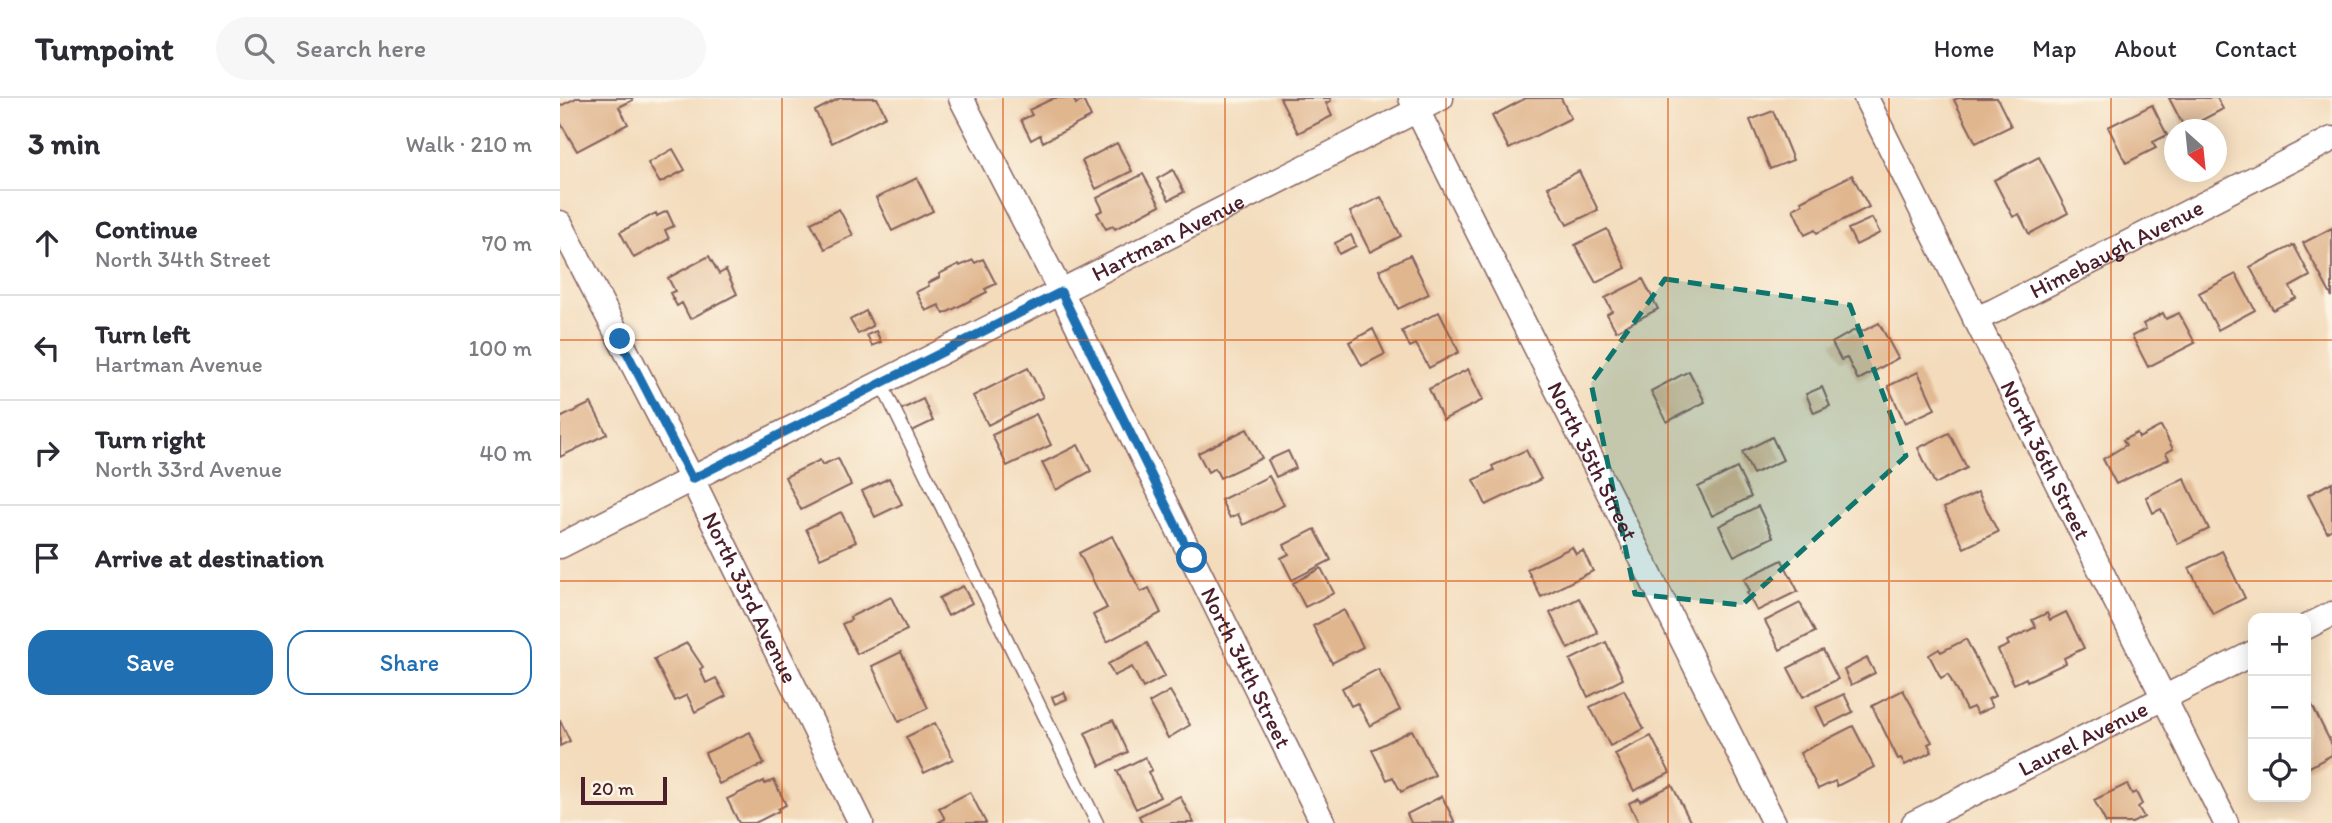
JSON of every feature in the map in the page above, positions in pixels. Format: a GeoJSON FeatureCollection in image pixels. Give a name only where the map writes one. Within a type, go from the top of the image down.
{"type":"FeatureCollection","features":[{"type":"Feature","properties":{"kind":"street","name":"North 34th Street"},"geometry":{"type":"LineString","coordinates":[[961,98],[1061,292],[1323,823]]}},
{"type":"Feature","properties":{"kind":"street","name":"Hartman Avenue"},"geometry":{"type":"LineString","coordinates":[[560,546],[1061,292],[1415,104],[1441,98]]}},
{"type":"Feature","properties":{"kind":"street","name":"North 36th Street"},"geometry":{"type":"LineString","coordinates":[[1866,98],[2226,823]]}},
{"type":"Feature","properties":{"kind":"street","name":"North 35th Street"},"geometry":{"type":"LineString","coordinates":[[1415,104],[1774,823]]}},
{"type":"Feature","properties":{"kind":"street","name":"Himebaugh Avenue"},"geometry":{"type":"LineString","coordinates":[[1976,318],[2332,139]]}},
{"type":"Feature","properties":{"kind":"street","name":"North 33rd Avenue"},"geometry":{"type":"LineString","coordinates":[[560,223],[692,479],[861,823]]}},
{"type":"Feature","properties":{"kind":"street"},"geometry":{"type":"LineString","coordinates":[[2311,624],[2332,614]]}},
{"type":"Feature","properties":{"kind":"street","name":"Laurel Avenue"},"geometry":{"type":"LineString","coordinates":[[1914,823],[2248,656]]}},
{"type":"Feature","properties":{"kind":"lane"},"geometry":{"type":"LineString","coordinates":[[881,383],[1097,823]]}},
{"type":"Feature","properties":{"kind":"highlighted area"},"geometry":{"type":"Polygon","coordinates":[[[1665,279],[1850,305],[1906,456],[1742,605],[1635,594],[1591,383],[1665,279]]]}},
{"type":"Feature","properties":{"kind":"building"},"geometry":{"type":"Polygon","coordinates":[[[576,98],[632,98],[633,100],[619,107],[628,124],[577,151],[560,122],[560,106],[576,98]]]}},
{"type":"Feature","properties":{"kind":"building"},"geometry":{"type":"Polygon","coordinates":[[[840,98],[877,98],[886,116],[832,143],[815,111],[840,98]]]}},
{"type":"Feature","properties":{"kind":"building"},"geometry":{"type":"Polygon","coordinates":[[[1054,98],[1073,98],[1076,104],[1083,100],[1091,117],[1043,142],[1040,135],[1031,140],[1021,120],[1032,115],[1029,110],[1054,98]]]}},
{"type":"Feature","properties":{"kind":"building"},"geometry":{"type":"Polygon","coordinates":[[[1280,98],[1330,98],[1331,101],[1326,103],[1332,116],[1298,133],[1280,98]]]}},
{"type":"Feature","properties":{"kind":"building"},"geometry":{"type":"Polygon","coordinates":[[[1526,98],[1561,98],[1571,118],[1509,149],[1492,116],[1526,98]]]}},
{"type":"Feature","properties":{"kind":"building"},"geometry":{"type":"Polygon","coordinates":[[[1997,98],[2011,126],[1976,143],[1954,100],[1997,98]]]}},
{"type":"Feature","properties":{"kind":"building"},"geometry":{"type":"Polygon","coordinates":[[[2169,98],[2217,98],[2223,109],[2204,119],[2180,119],[2169,98]]]}},
{"type":"Feature","properties":{"kind":"building"},"geometry":{"type":"Polygon","coordinates":[[[2152,105],[2164,129],[2164,136],[2153,142],[2156,148],[2126,163],[2108,127],[2152,105]]]}},
{"type":"Feature","properties":{"kind":"building"},"geometry":{"type":"Polygon","coordinates":[[[1773,111],[1793,160],[1770,169],[1750,120],[1773,111]]]}},
{"type":"Feature","properties":{"kind":"building"},"geometry":{"type":"Polygon","coordinates":[[[1117,143],[1132,171],[1096,189],[1082,161],[1117,143]]]}},
{"type":"Feature","properties":{"kind":"building"},"geometry":{"type":"Polygon","coordinates":[[[673,149],[685,170],[660,183],[648,163],[673,149]]]}},
{"type":"Feature","properties":{"kind":"building"},"geometry":{"type":"Polygon","coordinates":[[[2039,157],[2068,213],[2029,234],[2019,214],[2013,217],[1994,180],[2039,157]]]}},
{"type":"Feature","properties":{"kind":"building"},"geometry":{"type":"Polygon","coordinates":[[[1173,170],[1184,192],[1169,200],[1157,179],[1173,170]]]}},
{"type":"Feature","properties":{"kind":"building"},"geometry":{"type":"Polygon","coordinates":[[[1579,171],[1598,210],[1567,225],[1548,187],[1579,171]]]}},
{"type":"Feature","properties":{"kind":"building"},"geometry":{"type":"Polygon","coordinates":[[[1143,174],[1160,205],[1115,229],[1113,226],[1106,229],[1097,213],[1103,210],[1097,198],[1143,174]]]}},
{"type":"Feature","properties":{"kind":"building"},"geometry":{"type":"Polygon","coordinates":[[[1852,175],[1869,207],[1817,233],[1815,230],[1805,235],[1793,209],[1803,204],[1801,201],[1852,175]]]}},
{"type":"Feature","properties":{"kind":"building"},"geometry":{"type":"Polygon","coordinates":[[[917,178],[933,211],[892,231],[876,198],[917,178]]]}},
{"type":"Feature","properties":{"kind":"building"},"geometry":{"type":"Polygon","coordinates":[[[1381,197],[1401,236],[1370,252],[1350,212],[1381,197]]]}},
{"type":"Feature","properties":{"kind":"building"},"geometry":{"type":"Polygon","coordinates":[[[839,209],[853,235],[825,249],[811,223],[839,209]]]}},
{"type":"Feature","properties":{"kind":"building"},"geometry":{"type":"Polygon","coordinates":[[[667,211],[674,226],[665,230],[669,239],[634,258],[620,232],[656,213],[657,216],[667,211]]]}},
{"type":"Feature","properties":{"kind":"building"},"geometry":{"type":"Polygon","coordinates":[[[1872,218],[1880,233],[1856,245],[1848,229],[1872,218]]]}},
{"type":"Feature","properties":{"kind":"building"},"geometry":{"type":"Polygon","coordinates":[[[2332,228],[2332,297],[2303,243],[2332,228]]]}},
{"type":"Feature","properties":{"kind":"building"},"geometry":{"type":"Polygon","coordinates":[[[1607,229],[1626,268],[1596,283],[1575,245],[1607,229]]]}},
{"type":"Feature","properties":{"kind":"building"},"geometry":{"type":"Polygon","coordinates":[[[1351,235],[1356,246],[1339,254],[1335,243],[1351,235]]]}},
{"type":"Feature","properties":{"kind":"building"},"geometry":{"type":"Polygon","coordinates":[[[2294,245],[2310,276],[2290,287],[2296,298],[2273,310],[2250,267],[2294,245]]]}},
{"type":"Feature","properties":{"kind":"building"},"geometry":{"type":"Polygon","coordinates":[[[1410,255],[1429,294],[1398,309],[1379,270],[1410,255]]]}},
{"type":"Feature","properties":{"kind":"building"},"geometry":{"type":"Polygon","coordinates":[[[709,256],[719,274],[726,270],[737,294],[690,319],[682,303],[677,306],[670,293],[675,291],[668,278],[709,256]]]}},
{"type":"Feature","properties":{"kind":"building"},"geometry":{"type":"Polygon","coordinates":[[[983,259],[996,284],[985,289],[987,292],[944,314],[939,305],[926,311],[916,292],[929,286],[928,283],[940,277],[939,274],[959,264],[960,266],[973,260],[975,263],[983,259]]]}},
{"type":"Feature","properties":{"kind":"building"},"geometry":{"type":"Polygon","coordinates":[[[2236,274],[2255,310],[2218,330],[2199,293],[2236,274]]]}},
{"type":"Feature","properties":{"kind":"building"},"geometry":{"type":"Polygon","coordinates":[[[1643,279],[1658,309],[1616,331],[1607,314],[1612,311],[1605,298],[1643,279]]]}},
{"type":"Feature","properties":{"kind":"building"},"geometry":{"type":"Polygon","coordinates":[[[866,311],[873,326],[858,334],[850,320],[866,311]]]}},
{"type":"Feature","properties":{"kind":"building"},"geometry":{"type":"Polygon","coordinates":[[[1439,312],[1459,352],[1429,368],[1416,344],[1410,347],[1402,331],[1439,312]]]}},
{"type":"Feature","properties":{"kind":"building"},"geometry":{"type":"Polygon","coordinates":[[[2163,313],[2166,319],[2179,313],[2195,343],[2148,367],[2132,336],[2146,329],[2143,324],[2163,313]]]}},
{"type":"Feature","properties":{"kind":"building"},"geometry":{"type":"Polygon","coordinates":[[[1879,323],[1898,358],[1858,380],[1847,358],[1841,360],[1832,343],[1855,330],[1857,334],[1879,323]]]}},
{"type":"Feature","properties":{"kind":"building"},"geometry":{"type":"Polygon","coordinates":[[[1373,329],[1385,354],[1362,366],[1349,342],[1373,329]]]}},
{"type":"Feature","properties":{"kind":"building"},"geometry":{"type":"Polygon","coordinates":[[[876,331],[881,342],[872,346],[867,335],[876,331]]]}},
{"type":"Feature","properties":{"kind":"building"},"geometry":{"type":"Polygon","coordinates":[[[1028,368],[1043,397],[988,425],[973,396],[1028,368]]]}},
{"type":"Feature","properties":{"kind":"building"},"geometry":{"type":"Polygon","coordinates":[[[1468,369],[1483,400],[1443,420],[1429,389],[1468,369]]]}},
{"type":"Feature","properties":{"kind":"building"},"geometry":{"type":"Polygon","coordinates":[[[1689,371],[1705,402],[1667,422],[1651,391],[1689,371]]]}},
{"type":"Feature","properties":{"kind":"building"},"geometry":{"type":"Polygon","coordinates":[[[1918,372],[1935,409],[1905,423],[1888,386],[1918,372]]]}},
{"type":"Feature","properties":{"kind":"building"},"geometry":{"type":"Polygon","coordinates":[[[1822,387],[1830,406],[1814,413],[1806,394],[1822,387]]]}},
{"type":"Feature","properties":{"kind":"building"},"geometry":{"type":"Polygon","coordinates":[[[923,399],[933,421],[910,432],[900,410],[923,399]]]}},
{"type":"Feature","properties":{"kind":"building"},"geometry":{"type":"Polygon","coordinates":[[[591,403],[607,434],[560,457],[560,418],[591,403]]]}},
{"type":"Feature","properties":{"kind":"building"},"geometry":{"type":"Polygon","coordinates":[[[1036,414],[1051,445],[1007,466],[992,435],[1036,414]]]}},
{"type":"Feature","properties":{"kind":"building"},"geometry":{"type":"Polygon","coordinates":[[[2161,426],[2173,449],[2166,453],[2169,459],[2116,484],[2103,459],[2126,445],[2123,440],[2137,433],[2139,438],[2161,426]]]}},
{"type":"Feature","properties":{"kind":"building"},"geometry":{"type":"Polygon","coordinates":[[[1247,429],[1262,458],[1220,478],[1215,468],[1208,472],[1198,453],[1247,429]]]}},
{"type":"Feature","properties":{"kind":"building"},"geometry":{"type":"Polygon","coordinates":[[[1949,433],[1967,468],[1935,484],[1918,448],[1949,433]]]}},
{"type":"Feature","properties":{"kind":"building"},"geometry":{"type":"Polygon","coordinates":[[[1772,437],[1783,460],[1753,474],[1742,452],[1772,437]]]}},
{"type":"Feature","properties":{"kind":"building"},"geometry":{"type":"Polygon","coordinates":[[[1078,445],[1091,471],[1056,490],[1042,463],[1078,445]]]}},
{"type":"Feature","properties":{"kind":"building"},"geometry":{"type":"Polygon","coordinates":[[[1526,450],[1541,479],[1486,505],[1474,480],[1494,470],[1492,466],[1526,450]]]}},
{"type":"Feature","properties":{"kind":"building"},"geometry":{"type":"Polygon","coordinates":[[[1288,451],[1296,468],[1276,477],[1268,460],[1288,451]]]}},
{"type":"Feature","properties":{"kind":"building"},"geometry":{"type":"Polygon","coordinates":[[[838,458],[851,485],[801,510],[785,477],[820,460],[822,465],[838,458]]]}},
{"type":"Feature","properties":{"kind":"building"},"geometry":{"type":"Polygon","coordinates":[[[1737,468],[1751,497],[1712,516],[1698,487],[1737,468]]]}},
{"type":"Feature","properties":{"kind":"building"},"geometry":{"type":"Polygon","coordinates":[[[1269,476],[1284,505],[1243,525],[1238,514],[1230,518],[1221,500],[1269,476]]]}},
{"type":"Feature","properties":{"kind":"building"},"geometry":{"type":"Polygon","coordinates":[[[889,478],[902,504],[875,517],[862,491],[889,478]]]}},
{"type":"Feature","properties":{"kind":"building"},"geometry":{"type":"Polygon","coordinates":[[[2184,478],[2209,529],[2178,544],[2161,509],[2153,513],[2146,497],[2184,478]]]}},
{"type":"Feature","properties":{"kind":"building"},"geometry":{"type":"Polygon","coordinates":[[[2332,482],[2332,529],[2327,532],[2308,495],[2332,482]]]}},
{"type":"Feature","properties":{"kind":"building"},"geometry":{"type":"Polygon","coordinates":[[[1978,492],[1998,532],[1964,548],[1944,508],[1978,492]]]}},
{"type":"Feature","properties":{"kind":"building"},"geometry":{"type":"Polygon","coordinates":[[[1758,506],[1773,537],[1734,556],[1719,526],[1758,506]]]}},
{"type":"Feature","properties":{"kind":"building"},"geometry":{"type":"Polygon","coordinates":[[[841,512],[856,542],[820,558],[806,529],[841,512]]]}},
{"type":"Feature","properties":{"kind":"building"},"geometry":{"type":"Polygon","coordinates":[[[1315,529],[1331,560],[1292,580],[1281,558],[1289,554],[1284,545],[1315,529]]]}},
{"type":"Feature","properties":{"kind":"building"},"geometry":{"type":"Polygon","coordinates":[[[1112,536],[1141,592],[1149,588],[1161,613],[1107,642],[1093,615],[1107,608],[1079,553],[1112,536]]]}},
{"type":"Feature","properties":{"kind":"building"},"geometry":{"type":"Polygon","coordinates":[[[1572,547],[1576,554],[1583,551],[1593,571],[1541,597],[1527,569],[1572,547]]]}},
{"type":"Feature","properties":{"kind":"building"},"geometry":{"type":"Polygon","coordinates":[[[2222,551],[2245,598],[2213,614],[2189,568],[2222,551]]]}},
{"type":"Feature","properties":{"kind":"building"},"geometry":{"type":"Polygon","coordinates":[[[1782,560],[1798,591],[1757,611],[1747,593],[1750,591],[1744,579],[1782,560]]]}},
{"type":"Feature","properties":{"kind":"building"},"geometry":{"type":"Polygon","coordinates":[[[1321,568],[1334,593],[1305,607],[1293,583],[1321,568]]]}},
{"type":"Feature","properties":{"kind":"building"},"geometry":{"type":"Polygon","coordinates":[[[963,586],[972,603],[948,616],[939,598],[963,586]]]}},
{"type":"Feature","properties":{"kind":"building"},"geometry":{"type":"Polygon","coordinates":[[[891,597],[907,630],[857,654],[842,624],[851,620],[850,617],[891,597]]]}},
{"type":"Feature","properties":{"kind":"building"},"geometry":{"type":"Polygon","coordinates":[[[1579,598],[1598,633],[1568,649],[1550,613],[1579,598]]]}},
{"type":"Feature","properties":{"kind":"building"},"geometry":{"type":"Polygon","coordinates":[[[1800,603],[1815,632],[1780,650],[1765,621],[1800,603]]]}},
{"type":"Feature","properties":{"kind":"building"},"geometry":{"type":"Polygon","coordinates":[[[1344,610],[1363,647],[1332,663],[1313,626],[1344,610]]]}},
{"type":"Feature","properties":{"kind":"building"},"geometry":{"type":"Polygon","coordinates":[[[2066,612],[2084,648],[2064,658],[2066,663],[2014,684],[1998,650],[2009,645],[2007,641],[2036,627],[2032,620],[2047,613],[2050,620],[2066,612]]]}},
{"type":"Feature","properties":{"kind":"building"},"geometry":{"type":"Polygon","coordinates":[[[1966,639],[1995,696],[1988,699],[1992,707],[1977,714],[1973,707],[1966,710],[1948,674],[1941,678],[1929,655],[1966,639]]]}},
{"type":"Feature","properties":{"kind":"building"},"geometry":{"type":"Polygon","coordinates":[[[1606,642],[1623,679],[1588,697],[1570,660],[1606,642]]]}},
{"type":"Feature","properties":{"kind":"building"},"geometry":{"type":"Polygon","coordinates":[[[687,643],[703,667],[700,669],[706,683],[716,678],[726,696],[695,712],[687,695],[675,701],[654,659],[687,643]]]}},
{"type":"Feature","properties":{"kind":"building"},"geometry":{"type":"Polygon","coordinates":[[[1147,643],[1165,676],[1143,688],[1132,667],[1114,676],[1108,664],[1147,643]]]}},
{"type":"Feature","properties":{"kind":"building"},"geometry":{"type":"Polygon","coordinates":[[[1823,650],[1838,679],[1803,697],[1788,668],[1823,650]]]}},
{"type":"Feature","properties":{"kind":"building"},"geometry":{"type":"Polygon","coordinates":[[[901,652],[928,708],[899,722],[872,666],[901,652]]]}},
{"type":"Feature","properties":{"kind":"building"},"geometry":{"type":"Polygon","coordinates":[[[1867,658],[1875,673],[1851,685],[1844,670],[1867,658]]]}},
{"type":"Feature","properties":{"kind":"building"},"geometry":{"type":"Polygon","coordinates":[[[1378,669],[1400,710],[1370,726],[1357,703],[1351,706],[1342,688],[1378,669]]]}},
{"type":"Feature","properties":{"kind":"building"},"geometry":{"type":"Polygon","coordinates":[[[1624,690],[1644,729],[1610,746],[1590,707],[1624,690]]]}},
{"type":"Feature","properties":{"kind":"building"},"geometry":{"type":"Polygon","coordinates":[[[1903,690],[1932,742],[1928,744],[1932,752],[1905,765],[1901,758],[1898,759],[1872,706],[1903,690]]]}},
{"type":"Feature","properties":{"kind":"building"},"geometry":{"type":"Polygon","coordinates":[[[1170,691],[1190,725],[1168,738],[1149,703],[1170,691]]]}},
{"type":"Feature","properties":{"kind":"building"},"geometry":{"type":"Polygon","coordinates":[[[1064,692],[1067,699],[1055,704],[1052,697],[1064,692]]]}},
{"type":"Feature","properties":{"kind":"building"},"geometry":{"type":"Polygon","coordinates":[[[1844,694],[1853,712],[1825,726],[1816,707],[1844,694]]]}},
{"type":"Feature","properties":{"kind":"building"},"geometry":{"type":"Polygon","coordinates":[[[2311,703],[2332,745],[2332,755],[2311,766],[2311,703]]]}},
{"type":"Feature","properties":{"kind":"building"},"geometry":{"type":"Polygon","coordinates":[[[560,720],[570,741],[560,746],[560,720]]]}},
{"type":"Feature","properties":{"kind":"building"},"geometry":{"type":"Polygon","coordinates":[[[1113,720],[1128,752],[1100,766],[1085,733],[1113,720]]]}},
{"type":"Feature","properties":{"kind":"building"},"geometry":{"type":"Polygon","coordinates":[[[935,723],[953,759],[924,773],[906,737],[935,723]]]}},
{"type":"Feature","properties":{"kind":"building"},"geometry":{"type":"Polygon","coordinates":[[[1853,726],[1874,767],[1837,786],[1835,781],[1818,789],[1800,753],[1853,726]]]}},
{"type":"Feature","properties":{"kind":"building"},"geometry":{"type":"Polygon","coordinates":[[[1412,730],[1435,775],[1401,792],[1393,777],[1387,780],[1372,750],[1412,730]]]}},
{"type":"Feature","properties":{"kind":"building"},"geometry":{"type":"Polygon","coordinates":[[[750,732],[764,764],[719,784],[705,753],[750,732]]]}},
{"type":"Feature","properties":{"kind":"building"},"geometry":{"type":"Polygon","coordinates":[[[1651,736],[1670,773],[1634,791],[1615,754],[1651,736]]]}},
{"type":"Feature","properties":{"kind":"building"},"geometry":{"type":"Polygon","coordinates":[[[1145,757],[1152,770],[1148,772],[1160,797],[1136,809],[1117,771],[1145,757]]]}},
{"type":"Feature","properties":{"kind":"building"},"geometry":{"type":"Polygon","coordinates":[[[774,780],[786,805],[755,823],[739,823],[727,799],[764,781],[765,784],[774,780]]]}},
{"type":"Feature","properties":{"kind":"building"},"geometry":{"type":"Polygon","coordinates":[[[2127,784],[2132,794],[2136,792],[2142,804],[2138,807],[2144,817],[2132,823],[2106,823],[2094,800],[2127,784]]]}},
{"type":"Feature","properties":{"kind":"building"},"geometry":{"type":"Polygon","coordinates":[[[1672,785],[1690,821],[1639,823],[1629,803],[1639,798],[1640,801],[1672,785]]]}},
{"type":"Feature","properties":{"kind":"building"},"geometry":{"type":"Polygon","coordinates":[[[970,792],[986,823],[937,823],[945,819],[939,808],[970,792]]]}},
{"type":"Feature","properties":{"kind":"building"},"geometry":{"type":"Polygon","coordinates":[[[1180,796],[1194,823],[1142,823],[1139,816],[1180,796]]]}},
{"type":"Feature","properties":{"kind":"building"},"geometry":{"type":"Polygon","coordinates":[[[1442,796],[1455,823],[1411,823],[1407,814],[1442,796]]]}},
{"type":"Feature","properties":{"kind":"route"},"geometry":{"type":"LineString","coordinates":[[620,339],[692,479],[1061,292],[1192,558]]}}]}
